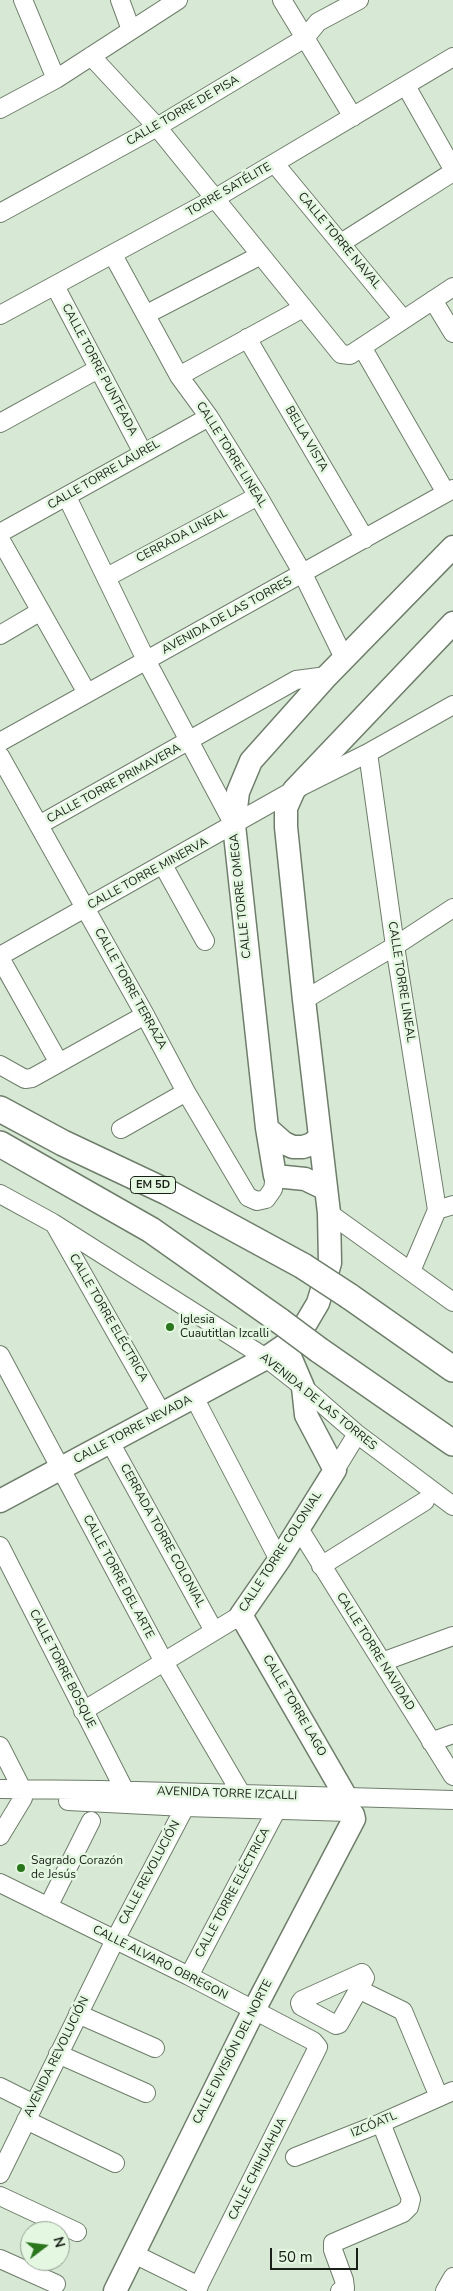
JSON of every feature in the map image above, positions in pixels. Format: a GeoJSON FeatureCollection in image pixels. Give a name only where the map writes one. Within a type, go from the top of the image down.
{"type":"FeatureCollection","features":[{"type":"Feature","properties":{"kind":"highway","name":"EM 5D"},"geometry":{"type":"LineString","coordinates":[[0,1109],[63,1143],[167,1192],[303,1266],[453,1369]]}},
{"type":"Feature","properties":{"kind":"highway"},"geometry":{"type":"LineString","coordinates":[[0,1144],[152,1230],[453,1443]]}},
{"type":"Feature","properties":{"kind":"main road","name":"CALLE TORRE OMEGA"},"geometry":{"type":"LineString","coordinates":[[275,1176],[267,1128],[234,825],[238,792],[251,761],[327,676],[453,547]]}},
{"type":"Feature","properties":{"kind":"main road"},"geometry":{"type":"LineString","coordinates":[[326,1189],[304,1000],[286,827],[286,808],[294,790],[453,623]]}},
{"type":"Feature","properties":{"kind":"main road"},"geometry":{"type":"LineString","coordinates":[[267,1128],[284,1143],[293,1147],[303,1147],[312,1144],[320,1137]]}},
{"type":"Feature","properties":{"kind":"main road"},"geometry":{"type":"LineString","coordinates":[[275,1176],[305,1179],[326,1189]]}},
{"type":"Feature","properties":{"kind":"main road","name":"CALLE TORRE NEVADA"},"geometry":{"type":"LineString","coordinates":[[0,1501],[285,1346],[305,1325],[318,1303],[330,1263],[329,1213],[326,1189]]}},
{"type":"Feature","properties":{"kind":"main road"},"geometry":{"type":"LineString","coordinates":[[285,1346],[303,1387],[306,1415],[336,1470]]}},
{"type":"Feature","properties":{"kind":"main road","name":"CALLE TORRE COLONIAL"},"geometry":{"type":"LineString","coordinates":[[241,1614],[336,1470]]}},
{"type":"Feature","properties":{"kind":"main road","name":"CALLE TORRE LAGO"},"geometry":{"type":"LineString","coordinates":[[241,1614],[350,1806]]}},
{"type":"Feature","properties":{"kind":"main road","name":"CALLE DIVISIÓN DEL NORTE"},"geometry":{"type":"LineString","coordinates":[[115,2291],[254,2010],[354,1819],[350,1806]]}},
{"type":"Feature","properties":{"kind":"street"},"geometry":{"type":"LineString","coordinates":[[23,0],[56,79]]}},
{"type":"Feature","properties":{"kind":"street"},"geometry":{"type":"LineString","coordinates":[[120,0],[131,30]]}},
{"type":"Feature","properties":{"kind":"street"},"geometry":{"type":"LineString","coordinates":[[0,109],[56,79],[178,0]]}},
{"type":"Feature","properties":{"kind":"street"},"geometry":{"type":"LineString","coordinates":[[282,0],[353,118]]}},
{"type":"Feature","properties":{"kind":"street","name":"CALLE TORRE DE PISA"},"geometry":{"type":"LineString","coordinates":[[0,213],[157,128],[305,38],[318,22],[359,0]]}},
{"type":"Feature","properties":{"kind":"street"},"geometry":{"type":"LineString","coordinates":[[91,56],[157,128],[341,354],[346,356],[362,347],[453,287]]}},
{"type":"Feature","properties":{"kind":"street","name":"TORRE SATÉLITE"},"geometry":{"type":"LineString","coordinates":[[2,308],[55,286],[214,199],[453,57]]}},
{"type":"Feature","properties":{"kind":"street"},"geometry":{"type":"LineString","coordinates":[[340,243],[453,171],[406,86]]}},
{"type":"Feature","properties":{"kind":"street","name":"CALLE TORRE NAVAL"},"geometry":{"type":"LineString","coordinates":[[274,164],[403,319]]}},
{"type":"Feature","properties":{"kind":"street","name":"CALLE TORRE LINEAL"},"geometry":{"type":"LineString","coordinates":[[113,255],[147,314],[179,376],[209,417],[303,574],[344,658]]}},
{"type":"Feature","properties":{"kind":"street"},"geometry":{"type":"LineString","coordinates":[[147,314],[261,255]]}},
{"type":"Feature","properties":{"kind":"street","name":"CALLE TORRE PUNTEADA"},"geometry":{"type":"LineString","coordinates":[[55,286],[143,453]]}},
{"type":"Feature","properties":{"kind":"street"},"geometry":{"type":"LineString","coordinates":[[433,300],[453,332]]}},
{"type":"Feature","properties":{"kind":"street"},"geometry":{"type":"LineString","coordinates":[[179,376],[303,308]]}},
{"type":"Feature","properties":{"kind":"street","name":"BELLA VISTA"},"geometry":{"type":"LineString","coordinates":[[248,338],[366,539]]}},
{"type":"Feature","properties":{"kind":"street"},"geometry":{"type":"LineString","coordinates":[[362,347],[449,491]]}},
{"type":"Feature","properties":{"kind":"street"},"geometry":{"type":"LineString","coordinates":[[0,423],[98,369]]}},
{"type":"Feature","properties":{"kind":"street","name":"CALLE TORRE LAUREL"},"geometry":{"type":"LineString","coordinates":[[0,533],[209,417]]}},
{"type":"Feature","properties":{"kind":"street","name":"AVENIDA DE LAS TORRES"},"geometry":{"type":"LineString","coordinates":[[0,742],[449,491]]}},
{"type":"Feature","properties":{"kind":"street","name":"CERRADA LINEAL"},"geometry":{"type":"LineString","coordinates":[[107,577],[258,496]]}},
{"type":"Feature","properties":{"kind":"street","name":"CALLE TORRE PRIMAVERA"},"geometry":{"type":"LineString","coordinates":[[67,497],[146,660],[234,825]]}},
{"type":"Feature","properties":{"kind":"street"},"geometry":{"type":"LineString","coordinates":[[0,540],[86,693]]}},
{"type":"Feature","properties":{"kind":"street"},"geometry":{"type":"LineString","coordinates":[[0,635],[41,612]]}},
{"type":"Feature","properties":{"kind":"street","name":"CALLE TORRE PRIMAVERA"},"geometry":{"type":"LineString","coordinates":[[39,825],[296,680],[327,676]]}},
{"type":"Feature","properties":{"kind":"street"},"geometry":{"type":"LineString","coordinates":[[453,705],[453,710]]}},
{"type":"Feature","properties":{"kind":"street","name":"CALLE TORRE MINERVA"},"geometry":{"type":"LineString","coordinates":[[0,957],[294,790],[368,753],[453,705]]}},
{"type":"Feature","properties":{"kind":"street","name":"CALLE TORRE LINEAL"},"geometry":{"type":"LineString","coordinates":[[368,753],[395,946],[445,1208]]}},
{"type":"Feature","properties":{"kind":"street","name":"CALLE TORRE TERRAZA"},"geometry":{"type":"LineString","coordinates":[[0,756],[145,1014],[186,1092],[248,1197],[257,1201],[266,1199],[273,1189],[275,1176]]}},
{"type":"Feature","properties":{"kind":"street"},"geometry":{"type":"LineString","coordinates":[[163,865],[205,941]]}},
{"type":"Feature","properties":{"kind":"street"},"geometry":{"type":"LineString","coordinates":[[304,1000],[395,946],[453,908]]}},
{"type":"Feature","properties":{"kind":"street"},"geometry":{"type":"LineString","coordinates":[[0,957],[59,1063]]}},
{"type":"Feature","properties":{"kind":"street"},"geometry":{"type":"LineString","coordinates":[[0,1065],[25,1079],[32,1078],[145,1014]]}},
{"type":"Feature","properties":{"kind":"street"},"geometry":{"type":"LineString","coordinates":[[121,1129],[186,1092]]}},
{"type":"Feature","properties":{"kind":"street","name":"AVENIDA DE LAS TORRES"},"geometry":{"type":"LineString","coordinates":[[0,1194],[53,1223],[266,1358],[357,1434],[453,1506]]}},
{"type":"Feature","properties":{"kind":"street"},"geometry":{"type":"LineString","coordinates":[[411,1271],[445,1208]]}},
{"type":"Feature","properties":{"kind":"street"},"geometry":{"type":"LineString","coordinates":[[329,1213],[453,1302]]}},
{"type":"Feature","properties":{"kind":"street","name":"CALLE TORRE ELÉCTRICA"},"geometry":{"type":"LineString","coordinates":[[53,1223],[162,1414]]}},
{"type":"Feature","properties":{"kind":"street","name":"CALLE TORRE DEL ARTE"},"geometry":{"type":"LineString","coordinates":[[0,1355],[164,1662],[242,1795]]}},
{"type":"Feature","properties":{"kind":"street"},"geometry":{"type":"LineString","coordinates":[[194,1397],[278,1560]]}},
{"type":"Feature","properties":{"kind":"street","name":"CALLE TORRE COLONIAL"},"geometry":{"type":"LineString","coordinates":[[336,1470],[357,1434]]}},
{"type":"Feature","properties":{"kind":"street","name":"CERRADA TORRE COLONIAL"},"geometry":{"type":"LineString","coordinates":[[110,1442],[214,1631]]}},
{"type":"Feature","properties":{"kind":"street"},"geometry":{"type":"LineString","coordinates":[[321,1566],[425,1501]]}},
{"type":"Feature","properties":{"kind":"street","name":"CALLE TORRE NAVIDAD"},"geometry":{"type":"LineString","coordinates":[[298,1527],[453,1776]]}},
{"type":"Feature","properties":{"kind":"street","name":"CALLE TORRE BOSQUE"},"geometry":{"type":"LineString","coordinates":[[0,1546],[125,1791]]}},
{"type":"Feature","properties":{"kind":"street","name":"CALLE TORRE COLONIAL"},"geometry":{"type":"LineString","coordinates":[[83,1711],[241,1614]]}},
{"type":"Feature","properties":{"kind":"street"},"geometry":{"type":"LineString","coordinates":[[382,1662],[453,1636]]}},
{"type":"Feature","properties":{"kind":"street"},"geometry":{"type":"LineString","coordinates":[[431,1742],[453,1734]]}},
{"type":"Feature","properties":{"kind":"street"},"geometry":{"type":"LineString","coordinates":[[0,1746],[22,1794]]}},
{"type":"Feature","properties":{"kind":"street","name":"AVENIDA TORRE IZCALLI"},"geometry":{"type":"LineString","coordinates":[[0,1789],[22,1794],[125,1791],[242,1795],[350,1806],[453,1800]]}},
{"type":"Feature","properties":{"kind":"street"},"geometry":{"type":"LineString","coordinates":[[22,1794],[185,1807],[349,1812],[350,1806]]}},
{"type":"Feature","properties":{"kind":"street"},"geometry":{"type":"LineString","coordinates":[[0,1836],[22,1794]]}},
{"type":"Feature","properties":{"kind":"street","name":"CALLE REVOLUCIÓN"},"geometry":{"type":"LineString","coordinates":[[115,1940],[185,1807]]}},
{"type":"Feature","properties":{"kind":"street","name":"CALLE TORRE ELÉCTRICA"},"geometry":{"type":"LineString","coordinates":[[189,1976],[276,1810]]}},
{"type":"Feature","properties":{"kind":"street"},"geometry":{"type":"LineString","coordinates":[[48,1907],[91,1821]]}},
{"type":"Feature","properties":{"kind":"street","name":"CALLE ALVARO OBREGON"},"geometry":{"type":"LineString","coordinates":[[0,1883],[189,1976],[313,2041],[318,2047]]}},
{"type":"Feature","properties":{"kind":"street","name":"AVENIDA REVOLUCIÓN"},"geometry":{"type":"LineString","coordinates":[[0,2174],[115,1940]]}},
{"type":"Feature","properties":{"kind":"street"},"geometry":{"type":"LineString","coordinates":[[358,1988],[403,2011],[446,2094]]}},
{"type":"Feature","properties":{"kind":"street"},"geometry":{"type":"LineString","coordinates":[[78,2014],[155,2048]]}},
{"type":"Feature","properties":{"kind":"street","name":"CALLE CHIHUAHUA"},"geometry":{"type":"LineString","coordinates":[[198,2288],[318,2047]]}},
{"type":"Feature","properties":{"kind":"street"},"geometry":{"type":"LineString","coordinates":[[58,2054],[146,2093]]}},
{"type":"Feature","properties":{"kind":"street"},"geometry":{"type":"LineString","coordinates":[[0,2087],[34,2104]]}},
{"type":"Feature","properties":{"kind":"street","name":"IZCÓATL"},"geometry":{"type":"LineString","coordinates":[[295,2157],[381,2123],[446,2094]]}},
{"type":"Feature","properties":{"kind":"street"},"geometry":{"type":"LineString","coordinates":[[26,2120],[115,2163]]}},
{"type":"Feature","properties":{"kind":"street"},"geometry":{"type":"LineString","coordinates":[[340,2291],[345,2288],[344,2280],[333,2250],[333,2242],[403,2213],[409,2207],[411,2199],[381,2123]]}},
{"type":"Feature","properties":{"kind":"street"},"geometry":{"type":"LineString","coordinates":[[0,2196],[77,2232]]}},
{"type":"Feature","properties":{"kind":"street"},"geometry":{"type":"LineString","coordinates":[[134,2254],[198,2288]]}},
{"type":"Feature","properties":{"kind":"street"},"geometry":{"type":"LineString","coordinates":[[0,2259],[56,2284]]}},
{"type":"Feature","properties":{"kind":"street"},"geometry":{"type":"LineString","coordinates":[[445,2291],[453,2277]]}},
{"type":"Feature","properties":{"kind":"place","name":"Iglesia Cuautitlan Izcalli"},"geometry":{"type":"Point","coordinates":[170,1327]}},
{"type":"Feature","properties":{"kind":"place","name":"Sagrado Corazón de Jesús"},"geometry":{"type":"Point","coordinates":[21,1868]}}]}
